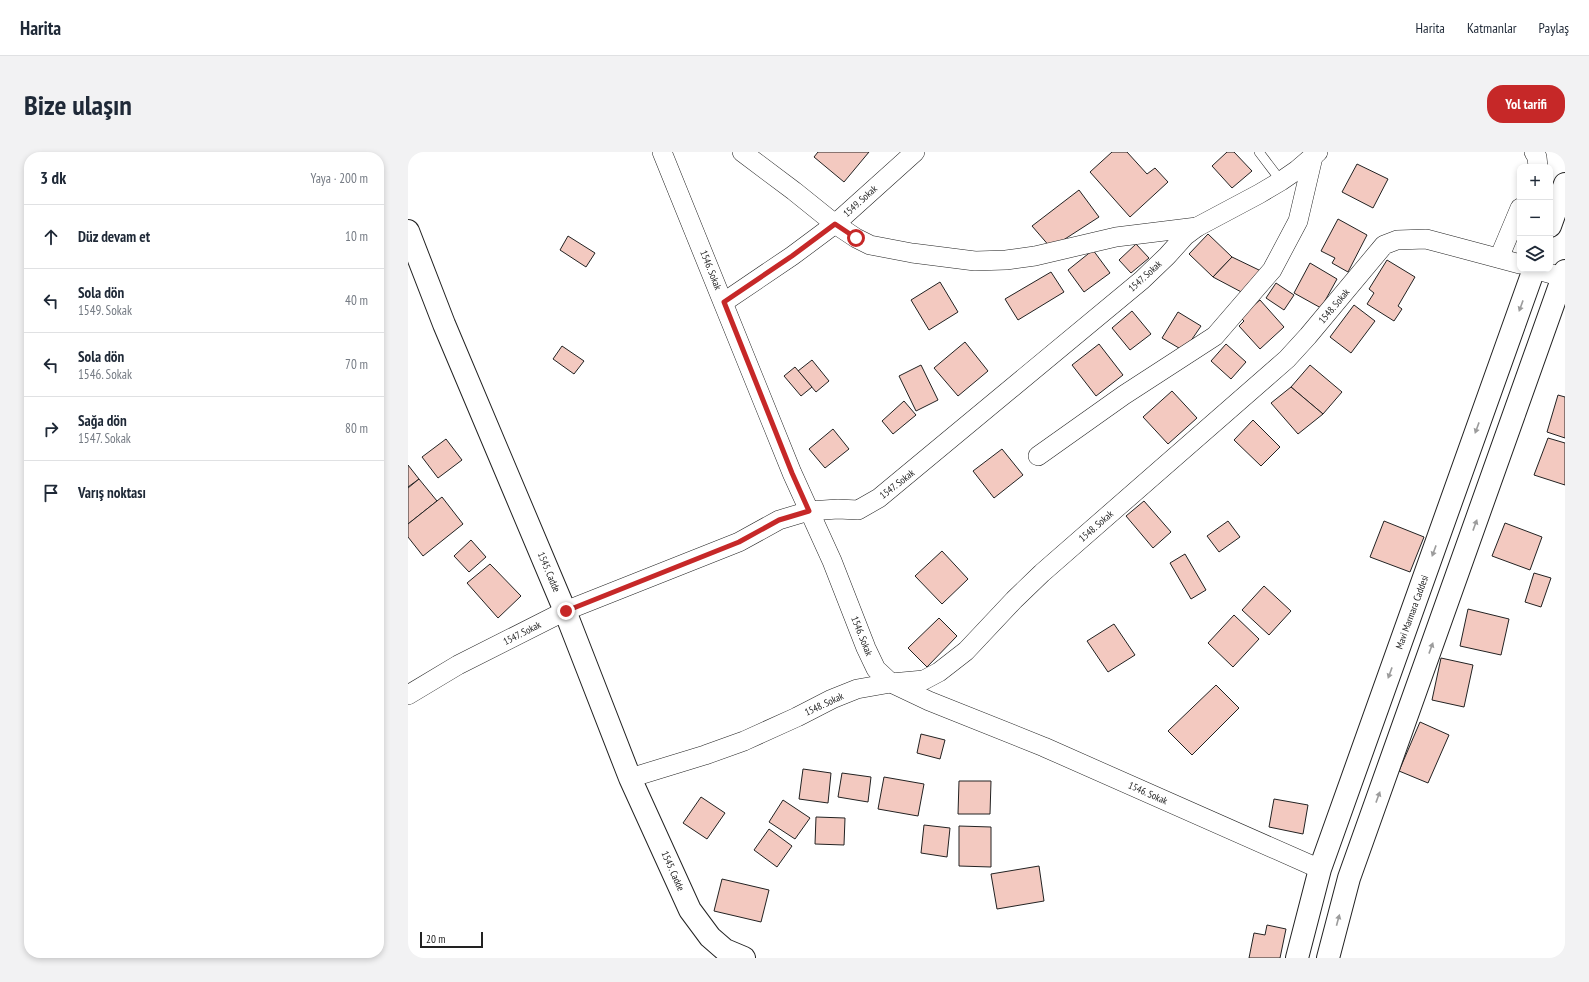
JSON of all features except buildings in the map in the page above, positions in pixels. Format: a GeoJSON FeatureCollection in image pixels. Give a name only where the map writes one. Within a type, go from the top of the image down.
{"type":"FeatureCollection","features":[{"type":"Feature","properties":{"kind":"street","name":"1546. Sokak"},"geometry":{"type":"LineString","coordinates":[[662,152],[792,473],[832,561],[866,648],[876,669],[891,683],[929,701],[1044,747],[1320,869]]}},
{"type":"Feature","properties":{"kind":"street"},"geometry":{"type":"LineString","coordinates":[[742,152],[835,224],[856,238],[870,245],[912,253],[975,260],[1013,259],[1035,256],[1116,237],[1197,227]]}},
{"type":"Feature","properties":{"kind":"street","name":"1549. Sokak"},"geometry":{"type":"LineString","coordinates":[[724,302],[792,256],[835,224],[915,152]]}},
{"type":"Feature","properties":{"kind":"street"},"geometry":{"type":"LineString","coordinates":[[1534,152],[1537,157],[1538,164]]}},
{"type":"Feature","properties":{"kind":"street"},"geometry":{"type":"LineString","coordinates":[[1038,456],[1124,395],[1215,336],[1272,270],[1298,220],[1316,154]]}},
{"type":"Feature","properties":{"kind":"street","name":"1547. Sokak"},"geometry":{"type":"LineString","coordinates":[[408,695],[458,665],[566,611],[739,542],[779,520],[809,511],[838,509],[858,510],[879,498],[1142,280],[1185,236],[1197,227],[1281,181],[1316,154]]}},
{"type":"Feature","properties":{"kind":"street"},"geometry":{"type":"LineString","coordinates":[[1553,218],[1565,184]]}},
{"type":"Feature","properties":{"kind":"street"},"geometry":{"type":"LineString","coordinates":[[1499,258],[1517,215]]}},
{"type":"Feature","properties":{"kind":"street","name":"1545. Cadde"},"geometry":{"type":"LineString","coordinates":[[408,231],[444,324],[566,611],[630,778],[690,910],[710,937],[730,955]]}},
{"type":"Feature","properties":{"kind":"street","name":"1548. Sokak"},"geometry":{"type":"LineString","coordinates":[[630,778],[705,755],[744,741],[832,699],[857,689],[891,683],[924,680],[939,672],[966,650],[1042,573],[1287,359],[1384,245],[1397,240],[1426,239],[1517,263]]}},
{"type":"Feature","properties":{"kind":"street","name":"Mavi Marmara Caddesi"},"geometry":{"type":"LineString","coordinates":[[1297,958],[1320,869],[1533,272]]}},
{"type":"Feature","properties":{"kind":"street"},"geometry":{"type":"LineString","coordinates":[[1328,958],[1349,878],[1564,274],[1552,272]]}},
{"type":"Feature","properties":{"kind":"lane"},"geometry":{"type":"LineString","coordinates":[[1259,152],[1281,181]]}},
{"type":"Feature","properties":{"kind":"route"},"geometry":{"type":"LineString","coordinates":[[566,611],[739,542],[779,520],[809,511],[792,473],[724,302],[792,256],[835,224],[856,238]]}}]}
